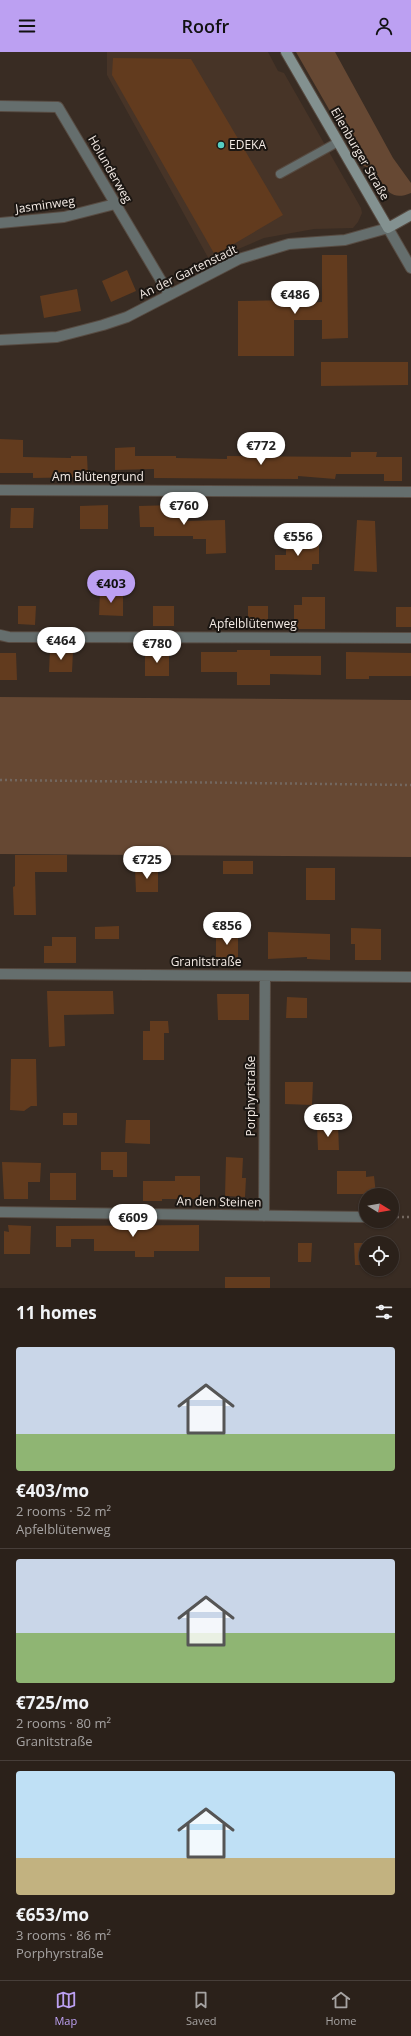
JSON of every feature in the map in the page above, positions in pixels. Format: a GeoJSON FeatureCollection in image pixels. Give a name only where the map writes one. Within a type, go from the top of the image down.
{"type":"FeatureCollection","features":[{"type":"Feature","properties":{"kind":"street","name":"Eilenburger Straße"},"geometry":{"type":"LineString","coordinates":[[286,52],[411,268]]}},
{"type":"Feature","properties":{"kind":"street","name":"Holunderweg"},"geometry":{"type":"LineString","coordinates":[[0,106],[58,107],[169,294]]}},
{"type":"Feature","properties":{"kind":"street","name":"Jasminweg"},"geometry":{"type":"LineString","coordinates":[[0,223],[64,217],[115,204]]}},
{"type":"Feature","properties":{"kind":"street"},"geometry":{"type":"LineString","coordinates":[[388,228],[411,215]]}},
{"type":"Feature","properties":{"kind":"street","name":"An der Gartenstadt"},"geometry":{"type":"LineString","coordinates":[[0,340],[57,337],[103,325],[127,316],[239,259],[289,244],[345,240],[388,228]]}},
{"type":"Feature","properties":{"kind":"street","name":"Am Blütengrund"},"geometry":{"type":"LineString","coordinates":[[0,490],[411,492]]}},
{"type":"Feature","properties":{"kind":"street","name":"Apfelblütenweg"},"geometry":{"type":"LineString","coordinates":[[0,634],[9,637],[411,638]]}},
{"type":"Feature","properties":{"kind":"street","name":"Granitstraße"},"geometry":{"type":"LineString","coordinates":[[0,974],[411,977]]}},
{"type":"Feature","properties":{"kind":"street","name":"Porphyrstraße"},"geometry":{"type":"LineString","coordinates":[[264,1216],[265,976]]}},
{"type":"Feature","properties":{"kind":"street","name":"An den Steinen"},"geometry":{"type":"LineString","coordinates":[[0,1212],[359,1217]]}},
{"type":"Feature","properties":{"kind":"lane"},"geometry":{"type":"LineString","coordinates":[[280,174],[338,142]]}},
{"type":"Feature","properties":{"kind":"path"},"geometry":{"type":"LineString","coordinates":[[0,780],[411,784]]}},
{"type":"Feature","properties":{"kind":"path"},"geometry":{"type":"LineString","coordinates":[[399,1217],[411,1217]]}},
{"type":"Feature","properties":{"kind":"shaded area"},"geometry":{"type":"Polygon","coordinates":[[[107,52],[268,52],[278,71],[284,73],[361,208],[362,213],[358,222],[353,228],[314,229],[264,238],[210,261],[107,75],[107,52]]]}},
{"type":"Feature","properties":{"kind":"shaded area"},"geometry":{"type":"Polygon","coordinates":[[[296,52],[335,52],[393,158],[411,183],[411,193],[402,196],[391,193],[386,189],[371,169],[361,165],[296,52]]]}},
{"type":"Feature","properties":{"kind":"shaded area"},"geometry":{"type":"Polygon","coordinates":[[[0,697],[411,700],[411,857],[0,854],[0,697]]]}},
{"type":"Feature","properties":{"kind":"building"},"geometry":{"type":"Polygon","coordinates":[[[113,58],[191,59],[283,215],[215,255],[112,75],[113,58]]]}},
{"type":"Feature","properties":{"kind":"building"},"geometry":{"type":"Polygon","coordinates":[[[322,255],[347,255],[348,338],[322,339],[322,320],[294,320],[294,356],[238,356],[238,301],[293,300],[293,303],[322,302],[322,255]]]}},
{"type":"Feature","properties":{"kind":"building"},"geometry":{"type":"Polygon","coordinates":[[[127,270],[136,291],[111,302],[102,281],[127,270]]]}},
{"type":"Feature","properties":{"kind":"building"},"geometry":{"type":"Polygon","coordinates":[[[77,289],[81,311],[44,318],[40,296],[77,289]]]}},
{"type":"Feature","properties":{"kind":"building"},"geometry":{"type":"Polygon","coordinates":[[[321,362],[408,362],[408,385],[321,386],[321,362]]]}},
{"type":"Feature","properties":{"kind":"building"},"geometry":{"type":"Polygon","coordinates":[[[0,439],[23,440],[23,457],[71,458],[71,456],[87,456],[88,477],[33,478],[33,473],[0,473],[0,439]]]}},
{"type":"Feature","properties":{"kind":"building"},"geometry":{"type":"Polygon","coordinates":[[[135,447],[135,456],[176,456],[176,458],[227,459],[227,456],[351,457],[351,452],[377,452],[376,457],[402,457],[402,481],[384,481],[384,474],[336,474],[335,479],[298,476],[298,479],[154,478],[154,469],[115,470],[115,448],[135,447]]]}},
{"type":"Feature","properties":{"kind":"building"},"geometry":{"type":"Polygon","coordinates":[[[108,505],[108,529],[80,529],[80,506],[108,505]]]}},
{"type":"Feature","properties":{"kind":"building"},"geometry":{"type":"Polygon","coordinates":[[[175,505],[175,507],[185,507],[185,521],[225,520],[226,553],[206,554],[206,539],[193,539],[193,536],[154,536],[154,527],[140,527],[139,506],[175,505]]]}},
{"type":"Feature","properties":{"kind":"building"},"geometry":{"type":"Polygon","coordinates":[[[11,508],[34,508],[33,528],[10,528],[11,508]]]}},
{"type":"Feature","properties":{"kind":"building"},"geometry":{"type":"Polygon","coordinates":[[[357,520],[375,521],[377,572],[354,571],[357,520]]]}},
{"type":"Feature","properties":{"kind":"building"},"geometry":{"type":"Polygon","coordinates":[[[286,544],[319,544],[319,564],[312,564],[312,570],[275,570],[275,555],[286,555],[286,544]]]}},
{"type":"Feature","properties":{"kind":"building"},"geometry":{"type":"Polygon","coordinates":[[[100,592],[123,593],[123,616],[99,615],[100,592]]]}},
{"type":"Feature","properties":{"kind":"building"},"geometry":{"type":"Polygon","coordinates":[[[302,597],[325,597],[325,629],[294,629],[294,605],[302,605],[302,597]]]}},
{"type":"Feature","properties":{"kind":"building"},"geometry":{"type":"Polygon","coordinates":[[[18,606],[36,606],[35,625],[18,624],[18,606]]]}},
{"type":"Feature","properties":{"kind":"building"},"geometry":{"type":"Polygon","coordinates":[[[153,606],[174,606],[174,626],[153,626],[153,606]]]}},
{"type":"Feature","properties":{"kind":"building"},"geometry":{"type":"Polygon","coordinates":[[[248,606],[268,606],[268,627],[248,627],[248,606]]]}},
{"type":"Feature","properties":{"kind":"building"},"geometry":{"type":"Polygon","coordinates":[[[396,607],[411,607],[411,627],[396,627],[396,607]]]}},
{"type":"Feature","properties":{"kind":"building"},"geometry":{"type":"Polygon","coordinates":[[[50,650],[73,651],[72,672],[49,672],[50,650]]]}},
{"type":"Feature","properties":{"kind":"building"},"geometry":{"type":"Polygon","coordinates":[[[237,650],[270,650],[270,656],[321,656],[321,675],[270,674],[270,685],[237,685],[237,672],[201,672],[201,652],[237,652],[237,650]]]}},
{"type":"Feature","properties":{"kind":"building"},"geometry":{"type":"Polygon","coordinates":[[[346,652],[411,653],[411,676],[369,676],[369,679],[346,679],[346,652]]]}},
{"type":"Feature","properties":{"kind":"building"},"geometry":{"type":"Polygon","coordinates":[[[0,653],[16,653],[17,680],[0,680],[0,653]]]}},
{"type":"Feature","properties":{"kind":"building"},"geometry":{"type":"Polygon","coordinates":[[[145,653],[169,653],[169,676],[145,676],[145,653]]]}},
{"type":"Feature","properties":{"kind":"building"},"geometry":{"type":"Polygon","coordinates":[[[15,855],[67,855],[67,872],[35,872],[36,915],[14,915],[13,887],[15,886],[15,855]]]}},
{"type":"Feature","properties":{"kind":"building"},"geometry":{"type":"Polygon","coordinates":[[[223,861],[253,861],[253,874],[223,874],[223,861]]]}},
{"type":"Feature","properties":{"kind":"building"},"geometry":{"type":"Polygon","coordinates":[[[135,868],[158,868],[158,892],[136,892],[135,868]]]}},
{"type":"Feature","properties":{"kind":"building"},"geometry":{"type":"Polygon","coordinates":[[[306,868],[335,868],[335,900],[306,900],[306,868]]]}},
{"type":"Feature","properties":{"kind":"building"},"geometry":{"type":"Polygon","coordinates":[[[119,926],[119,939],[95,939],[95,927],[119,926]]]}},
{"type":"Feature","properties":{"kind":"building"},"geometry":{"type":"Polygon","coordinates":[[[351,928],[381,929],[381,960],[355,960],[355,944],[351,944],[351,928]]]}},
{"type":"Feature","properties":{"kind":"building"},"geometry":{"type":"Polygon","coordinates":[[[268,932],[330,934],[330,960],[307,959],[307,957],[268,959],[268,932]]]}},
{"type":"Feature","properties":{"kind":"building"},"geometry":{"type":"Polygon","coordinates":[[[216,934],[238,934],[238,959],[216,959],[216,934]]]}},
{"type":"Feature","properties":{"kind":"building"},"geometry":{"type":"Polygon","coordinates":[[[52,937],[76,937],[76,963],[44,963],[44,946],[52,946],[52,937]]]}},
{"type":"Feature","properties":{"kind":"building"},"geometry":{"type":"Polygon","coordinates":[[[47,991],[113,991],[114,1014],[64,1015],[65,1046],[49,1047],[47,991]]]}},
{"type":"Feature","properties":{"kind":"building"},"geometry":{"type":"Polygon","coordinates":[[[217,994],[249,994],[249,1020],[218,1020],[217,994]]]}},
{"type":"Feature","properties":{"kind":"building"},"geometry":{"type":"Polygon","coordinates":[[[287,997],[307,998],[307,1018],[286,1018],[287,997]]]}},
{"type":"Feature","properties":{"kind":"building"},"geometry":{"type":"Polygon","coordinates":[[[150,1021],[168,1021],[169,1033],[164,1033],[164,1060],[143,1060],[143,1031],[150,1031],[150,1021]]]}},
{"type":"Feature","properties":{"kind":"building"},"geometry":{"type":"Polygon","coordinates":[[[11,1059],[36,1059],[37,1106],[31,1106],[24,1111],[10,1110],[11,1059]]]}},
{"type":"Feature","properties":{"kind":"building"},"geometry":{"type":"Polygon","coordinates":[[[285,1082],[313,1082],[312,1105],[285,1104],[285,1082]]]}},
{"type":"Feature","properties":{"kind":"building"},"geometry":{"type":"Polygon","coordinates":[[[63,1113],[77,1113],[77,1125],[63,1125],[63,1113]]]}},
{"type":"Feature","properties":{"kind":"building"},"geometry":{"type":"Polygon","coordinates":[[[126,1120],[150,1120],[150,1144],[125,1143],[126,1120]]]}},
{"type":"Feature","properties":{"kind":"building"},"geometry":{"type":"Polygon","coordinates":[[[317,1125],[338,1125],[339,1150],[318,1150],[317,1125]]]}},
{"type":"Feature","properties":{"kind":"building"},"geometry":{"type":"Polygon","coordinates":[[[101,1152],[127,1152],[127,1177],[113,1177],[113,1170],[101,1170],[101,1152]]]}},
{"type":"Feature","properties":{"kind":"building"},"geometry":{"type":"Polygon","coordinates":[[[226,1157],[243,1158],[242,1178],[246,1178],[245,1197],[225,1196],[226,1157]]]}},
{"type":"Feature","properties":{"kind":"building"},"geometry":{"type":"Polygon","coordinates":[[[2,1162],[41,1163],[40,1182],[28,1182],[28,1199],[4,1199],[2,1162]]]}},
{"type":"Feature","properties":{"kind":"building"},"geometry":{"type":"Polygon","coordinates":[[[337,1171],[366,1171],[366,1177],[374,1176],[375,1188],[359,1188],[359,1194],[337,1194],[337,1171]]]}},
{"type":"Feature","properties":{"kind":"building"},"geometry":{"type":"Polygon","coordinates":[[[50,1173],[76,1173],[76,1200],[50,1200],[50,1173]]]}},
{"type":"Feature","properties":{"kind":"building"},"geometry":{"type":"Polygon","coordinates":[[[175,1176],[200,1176],[200,1199],[162,1199],[162,1201],[143,1201],[143,1181],[175,1181],[175,1176]]]}},
{"type":"Feature","properties":{"kind":"building"},"geometry":{"type":"Polygon","coordinates":[[[8,1225],[31,1226],[30,1254],[4,1254],[4,1231],[9,1232],[8,1225]]]}},
{"type":"Feature","properties":{"kind":"building"},"geometry":{"type":"Polygon","coordinates":[[[199,1225],[199,1251],[154,1251],[154,1257],[135,1257],[135,1251],[94,1251],[94,1239],[71,1239],[71,1247],[56,1247],[56,1226],[199,1225]]]}},
{"type":"Feature","properties":{"kind":"building"},"geometry":{"type":"Polygon","coordinates":[[[298,1243],[312,1243],[311,1262],[298,1262],[298,1243]]]}},
{"type":"Feature","properties":{"kind":"building"},"geometry":{"type":"Polygon","coordinates":[[[354,1243],[359,1243],[359,1265],[355,1265],[354,1243]]]}},
{"type":"Feature","properties":{"kind":"building"},"geometry":{"type":"Polygon","coordinates":[[[225,1277],[270,1277],[270,1288],[225,1288],[225,1277]]]}},
{"type":"Feature","properties":{"kind":"place","name":"EDEKA"},"geometry":{"type":"Point","coordinates":[221,145]}}]}
